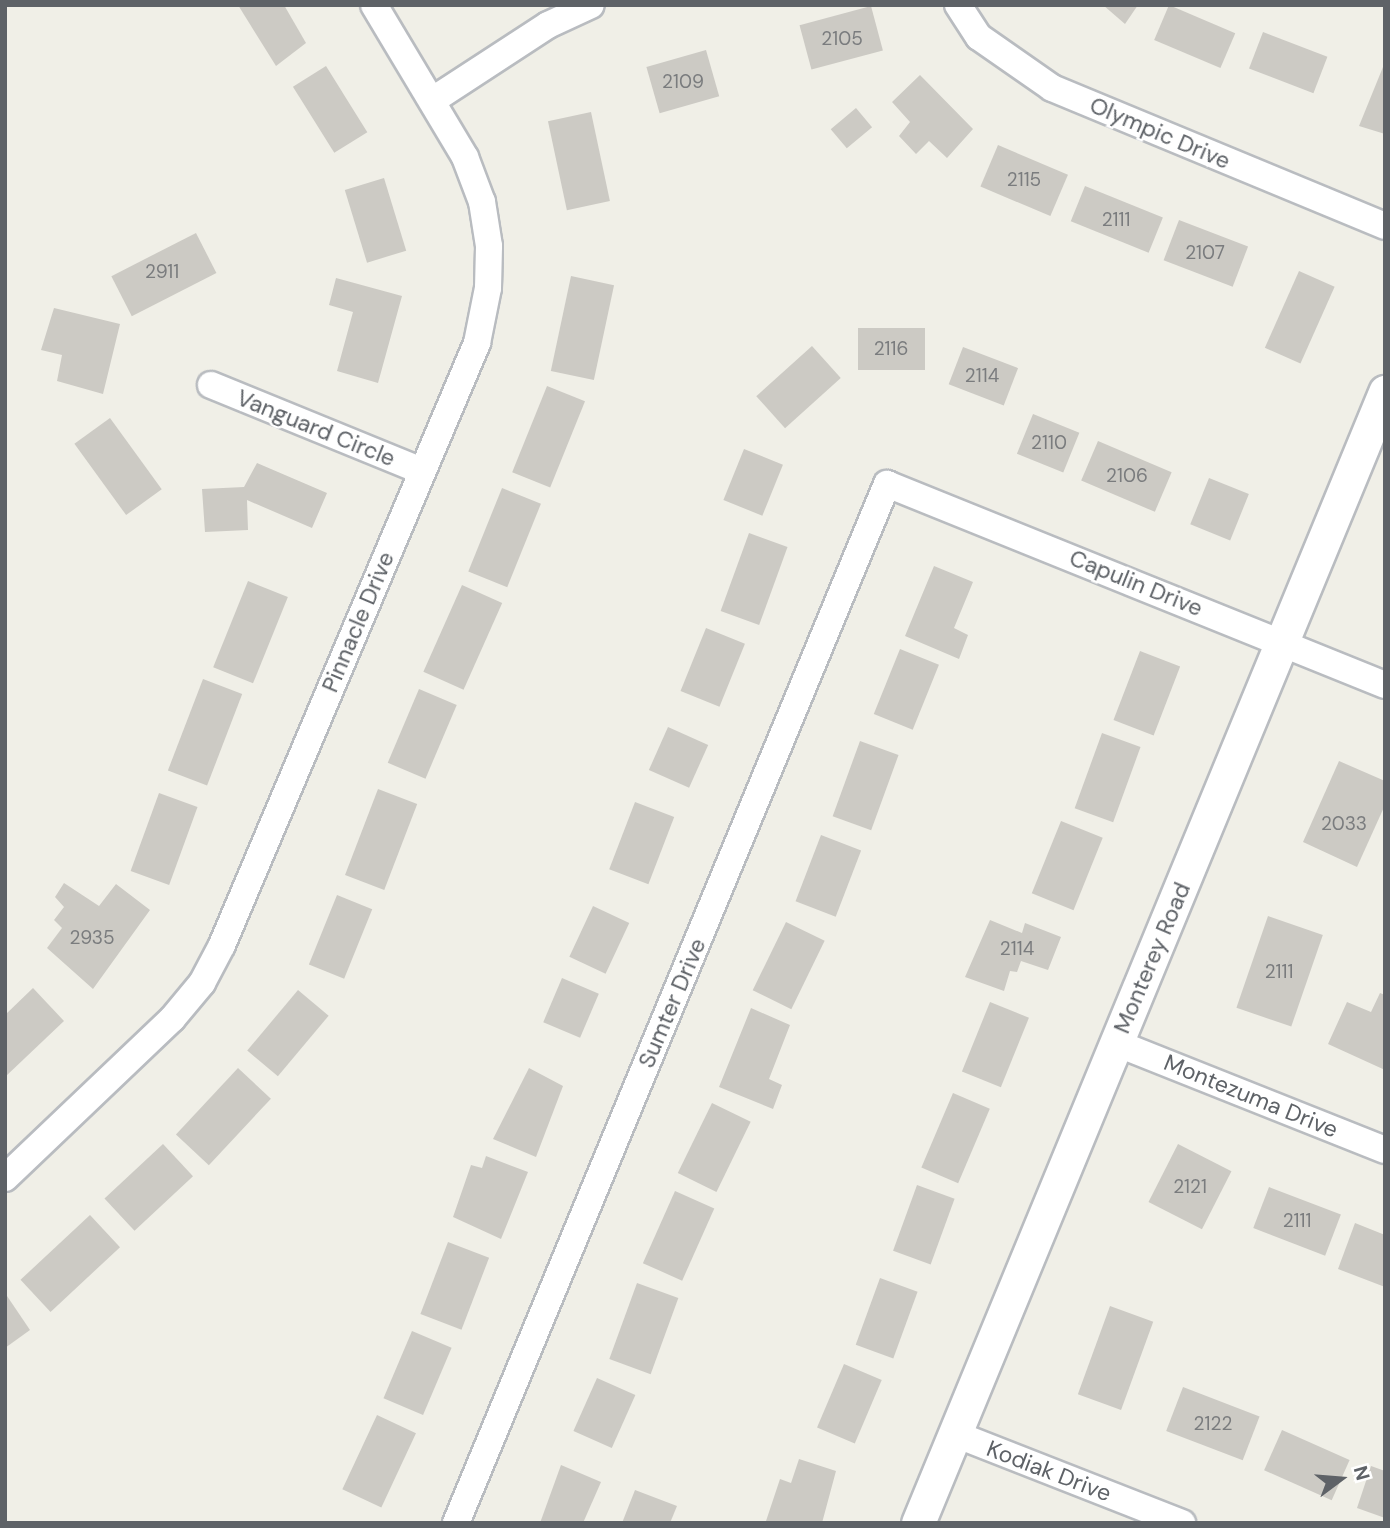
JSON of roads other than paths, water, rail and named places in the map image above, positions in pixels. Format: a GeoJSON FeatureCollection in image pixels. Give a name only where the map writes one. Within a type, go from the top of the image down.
{"type":"FeatureCollection","features":[{"type":"Feature","properties":{"kind":"street","name":"Pinnacle Drive"},"geometry":{"type":"LineString","coordinates":[[5,1178],[172,1018],[202,983],[477,343],[489,277],[489,246],[482,202],[465,157],[374,5]]}},
{"type":"Feature","properties":{"kind":"street"},"geometry":{"type":"LineString","coordinates":[[433,100],[548,25],[590,5]]}},
{"type":"Feature","properties":{"kind":"street","name":"Olympic Drive"},"geometry":{"type":"LineString","coordinates":[[958,5],[979,37],[1052,88],[1385,226]]}},
{"type":"Feature","properties":{"kind":"street","name":"Vanguard Circle"},"geometry":{"type":"LineString","coordinates":[[211,385],[422,471]]}},
{"type":"Feature","properties":{"kind":"street","name":"Monterey Road"},"geometry":{"type":"LineString","coordinates":[[918,1523],[1385,392]]}},
{"type":"Feature","properties":{"kind":"street","name":"Capulin Drive"},"geometry":{"type":"LineString","coordinates":[[887,484],[1385,685]]}},
{"type":"Feature","properties":{"kind":"street","name":"Sumter Drive"},"geometry":{"type":"LineString","coordinates":[[456,1523],[887,484]]}},
{"type":"Feature","properties":{"kind":"street","name":"Montezuma Drive"},"geometry":{"type":"LineString","coordinates":[[1116,1043],[1385,1150]]}},
{"type":"Feature","properties":{"kind":"street","name":"Kodiak Drive"},"geometry":{"type":"LineString","coordinates":[[956,1434],[1182,1523]]}}]}
